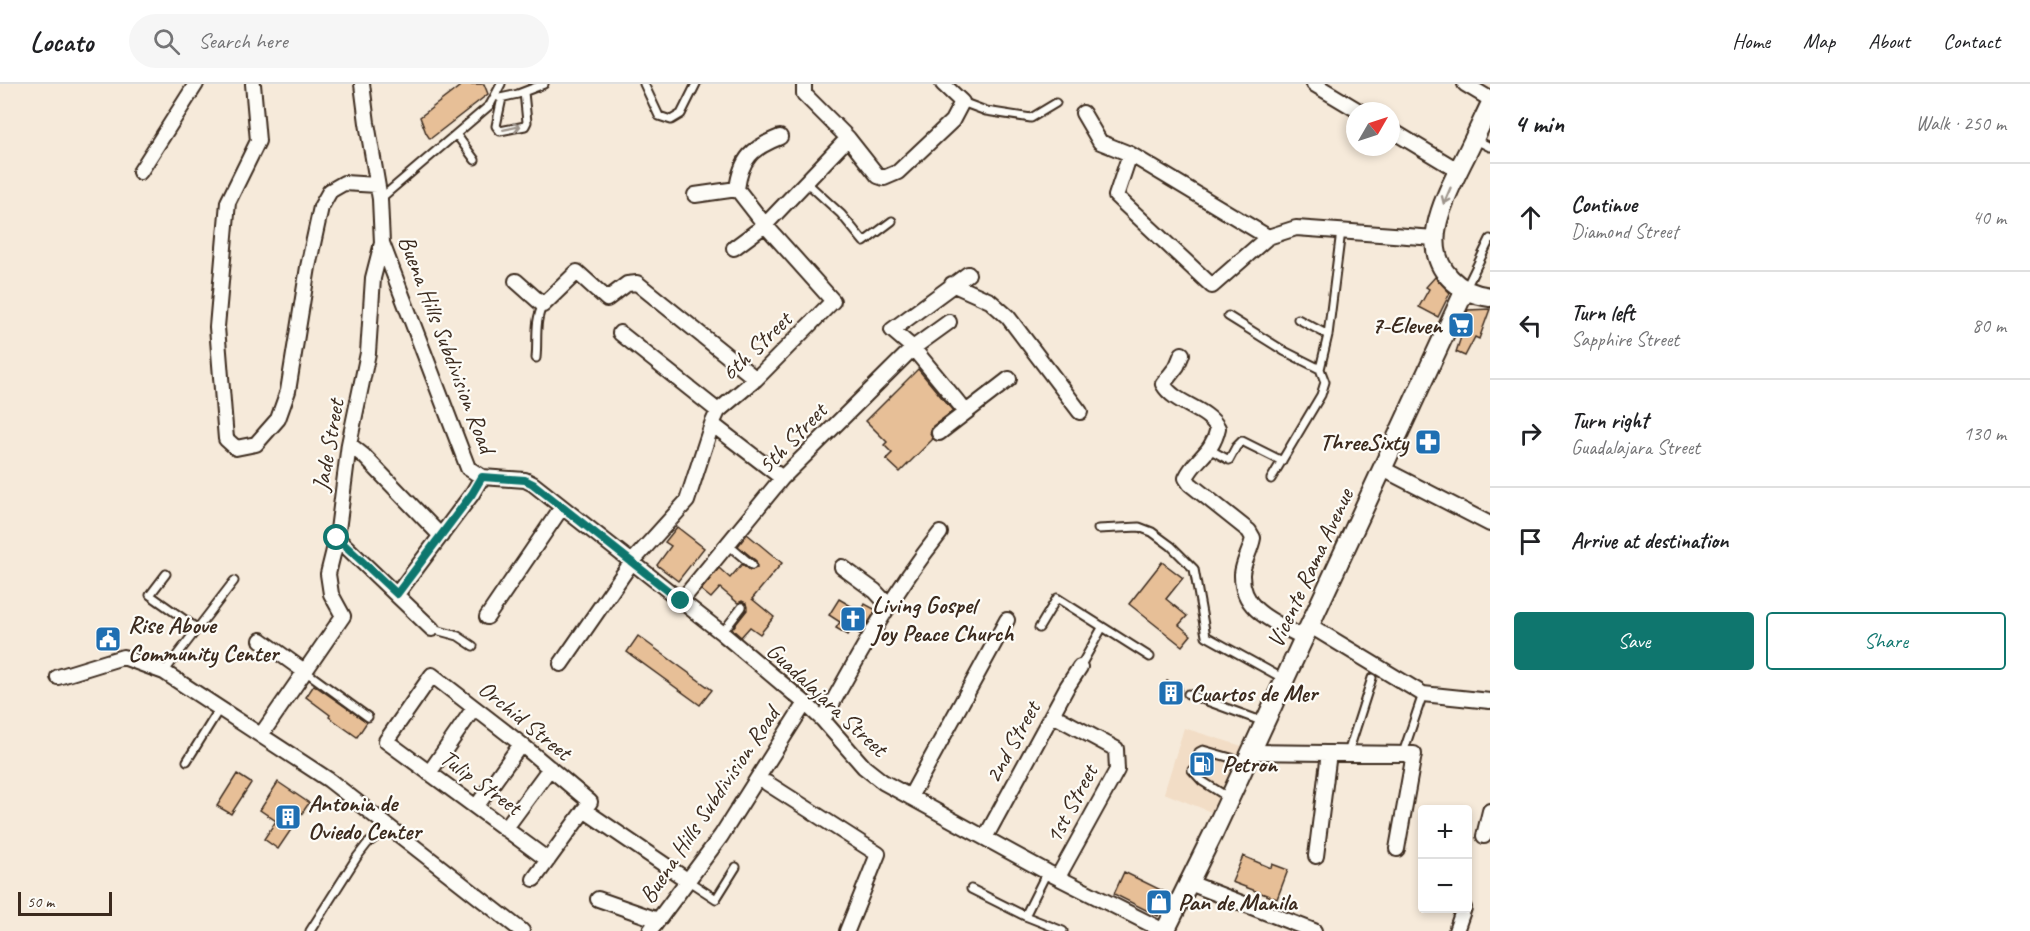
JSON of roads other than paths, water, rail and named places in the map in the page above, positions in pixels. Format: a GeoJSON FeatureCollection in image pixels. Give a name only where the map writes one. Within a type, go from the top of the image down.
{"type":"FeatureCollection","features":[{"type":"Feature","properties":{"kind":"main road"},"geometry":{"type":"LineString","coordinates":[[1490,105],[1482,143],[1458,171],[1441,212],[1435,238],[1435,249],[1442,268],[1456,284],[1465,290],[1490,297]]}},
{"type":"Feature","properties":{"kind":"main road","name":"Vicente Rama Avenue"},"geometry":{"type":"LineString","coordinates":[[1164,931],[1229,798],[1465,290]]}},
{"type":"Feature","properties":{"kind":"street"},"geometry":{"type":"LineString","coordinates":[[140,172],[196,84]]}},
{"type":"Feature","properties":{"kind":"street"},"geometry":{"type":"LineString","coordinates":[[253,84],[258,141],[228,202],[217,327],[226,439],[236,448],[256,444],[278,419],[288,391],[308,267],[321,207],[330,191],[344,183],[377,185]]}},
{"type":"Feature","properties":{"kind":"street","name":"Buena Hills Subdivision Road"},"geometry":{"type":"LineString","coordinates":[[362,84],[380,199],[382,243],[468,468],[482,477]]}},
{"type":"Feature","properties":{"kind":"street"},"geometry":{"type":"LineString","coordinates":[[804,84],[804,94],[848,138],[878,176],[884,178],[892,176],[906,165],[948,126],[962,102],[943,84]]}},
{"type":"Feature","properties":{"kind":"street"},"geometry":{"type":"LineString","coordinates":[[1314,84],[1346,103]]}},
{"type":"Feature","properties":{"kind":"street"},"geometry":{"type":"LineString","coordinates":[[1465,84],[1490,99]]}},
{"type":"Feature","properties":{"kind":"street"},"geometry":{"type":"LineString","coordinates":[[1083,113],[1100,142],[1130,154],[1268,237]]}},
{"type":"Feature","properties":{"kind":"street"},"geometry":{"type":"LineString","coordinates":[[1400,136],[1458,171]]}},
{"type":"Feature","properties":{"kind":"street"},"geometry":{"type":"LineString","coordinates":[[695,195],[737,189],[739,173],[752,151],[780,137]]}},
{"type":"Feature","properties":{"kind":"street"},"geometry":{"type":"LineString","coordinates":[[734,248],[765,225],[848,138]]}},
{"type":"Feature","properties":{"kind":"street"},"geometry":{"type":"LineString","coordinates":[[1130,154],[1116,196],[1212,286],[1268,237],[1296,228],[1435,238]]}},
{"type":"Feature","properties":{"kind":"street","name":"6th Street"},"geometry":{"type":"LineString","coordinates":[[715,418],[833,301],[765,225],[737,189]]}},
{"type":"Feature","properties":{"kind":"street","name":"Jade Street"},"geometry":{"type":"LineString","coordinates":[[261,735],[343,616],[331,594],[328,574],[337,538],[349,444],[368,353],[373,278],[382,243]]}},
{"type":"Feature","properties":{"kind":"street"},"geometry":{"type":"LineString","coordinates":[[516,280],[543,305],[577,272],[607,299],[627,284],[637,283],[756,379]]}},
{"type":"Feature","properties":{"kind":"street"},"geometry":{"type":"LineString","coordinates":[[966,412],[913,348],[892,330],[968,274]]}},
{"type":"Feature","properties":{"kind":"street"},"geometry":{"type":"LineString","coordinates":[[952,284],[990,301],[1008,317],[1080,412]]}},
{"type":"Feature","properties":{"kind":"street","name":"5th Street"},"geometry":{"type":"LineString","coordinates":[[681,601],[782,478],[913,348],[949,322]]}},
{"type":"Feature","properties":{"kind":"street"},"geometry":{"type":"LineString","coordinates":[[620,333],[782,478]]}},
{"type":"Feature","properties":{"kind":"street"},"geometry":{"type":"LineString","coordinates":[[1182,354],[1177,366],[1163,384],[1173,396],[1216,424],[1218,428],[1209,449],[1186,478],[1190,484],[1249,531],[1253,538],[1242,573],[1246,600],[1256,611],[1306,632],[1423,694],[1490,701]]}},
{"type":"Feature","properties":{"kind":"street"},"geometry":{"type":"LineString","coordinates":[[939,433],[1009,380]]}},
{"type":"Feature","properties":{"kind":"street"},"geometry":{"type":"LineString","coordinates":[[561,664],[631,563],[687,501],[715,418]]}},
{"type":"Feature","properties":{"kind":"street"},"geometry":{"type":"LineString","coordinates":[[349,444],[364,456],[441,536]]}},
{"type":"Feature","properties":{"kind":"street"},"geometry":{"type":"LineString","coordinates":[[1383,469],[1490,524]]}},
{"type":"Feature","properties":{"kind":"street"},"geometry":{"type":"LineString","coordinates":[[397,594],[482,477]]}},
{"type":"Feature","properties":{"kind":"street","name":"Guadalajara Street"},"geometry":{"type":"LineString","coordinates":[[482,477],[525,480],[562,507],[722,633],[805,703],[864,767],[883,782],[1164,931]]}},
{"type":"Feature","properties":{"kind":"street"},"geometry":{"type":"LineString","coordinates":[[487,617],[562,507]]}},
{"type":"Feature","properties":{"kind":"street"},"geometry":{"type":"LineString","coordinates":[[823,720],[877,621],[912,568],[940,533]]}},
{"type":"Feature","properties":{"kind":"street"},"geometry":{"type":"LineString","coordinates":[[337,538],[432,629]]}},
{"type":"Feature","properties":{"kind":"street"},"geometry":{"type":"LineString","coordinates":[[842,567],[875,591],[888,605]]}},
{"type":"Feature","properties":{"kind":"street"},"geometry":{"type":"LineString","coordinates":[[910,797],[1007,620]]}},
{"type":"Feature","properties":{"kind":"street"},"geometry":{"type":"LineString","coordinates":[[261,640],[304,670]]}},
{"type":"Feature","properties":{"kind":"street"},"geometry":{"type":"LineString","coordinates":[[58,677],[123,657],[164,672],[329,780],[522,931]]}},
{"type":"Feature","properties":{"kind":"street","name":"2nd Street"},"geometry":{"type":"LineString","coordinates":[[985,838],[1080,668]]}},
{"type":"Feature","properties":{"kind":"street","name":"Orchid Street"},"geometry":{"type":"LineString","coordinates":[[386,741],[432,675],[550,768],[587,806],[687,880]]}},
{"type":"Feature","properties":{"kind":"street","name":"Buena Hills Subdivision Road"},"geometry":{"type":"LineString","coordinates":[[654,926],[721,836],[805,703]]}},
{"type":"Feature","properties":{"kind":"street"},"geometry":{"type":"LineString","coordinates":[[429,772],[474,708]]}},
{"type":"Feature","properties":{"kind":"street","name":"1st Street"},"geometry":{"type":"LineString","coordinates":[[1053,715],[1116,749],[1117,770],[1053,874]]}},
{"type":"Feature","properties":{"kind":"street","name":"Tulip Street"},"geometry":{"type":"LineString","coordinates":[[386,741],[548,860]]}},
{"type":"Feature","properties":{"kind":"street"},"geometry":{"type":"LineString","coordinates":[[476,807],[521,744]]}},
{"type":"Feature","properties":{"kind":"street"},"geometry":{"type":"LineString","coordinates":[[1316,856],[1329,753]]}},
{"type":"Feature","properties":{"kind":"street"},"geometry":{"type":"LineString","coordinates":[[1248,757],[1329,753],[1414,754],[1397,849]]}},
{"type":"Feature","properties":{"kind":"street"},"geometry":{"type":"LineString","coordinates":[[506,829],[550,768]]}},
{"type":"Feature","properties":{"kind":"street"},"geometry":{"type":"LineString","coordinates":[[767,783],[879,854],[847,931]]}},
{"type":"Feature","properties":{"kind":"street"},"geometry":{"type":"LineString","coordinates":[[534,879],[587,806]]}},
{"type":"Feature","properties":{"kind":"street"},"geometry":{"type":"LineString","coordinates":[[1484,836],[1490,811]]}},
{"type":"Feature","properties":{"kind":"street"},"geometry":{"type":"LineString","coordinates":[[1187,882],[1314,931]]}},
{"type":"Feature","properties":{"kind":"street"},"geometry":{"type":"LineString","coordinates":[[598,899],[654,926]]}},
{"type":"Feature","properties":{"kind":"street"},"geometry":{"type":"LineString","coordinates":[[1456,931],[1463,913]]}},
{"type":"Feature","properties":{"kind":"lane"},"geometry":{"type":"LineString","coordinates":[[501,84],[496,126],[500,131],[525,126],[524,92]]}},
{"type":"Feature","properties":{"kind":"lane"},"geometry":{"type":"LineString","coordinates":[[380,199],[498,98],[524,92],[544,84]]}},
{"type":"Feature","properties":{"kind":"lane"},"geometry":{"type":"LineString","coordinates":[[644,84],[659,116],[671,120],[681,114],[696,84]]}},
{"type":"Feature","properties":{"kind":"lane"},"geometry":{"type":"LineString","coordinates":[[962,102],[986,111],[1031,118],[1056,103]]}},
{"type":"Feature","properties":{"kind":"lane"},"geometry":{"type":"LineString","coordinates":[[456,134],[475,160]]}},
{"type":"Feature","properties":{"kind":"lane"},"geometry":{"type":"LineString","coordinates":[[806,182],[842,214],[864,242],[892,221]]}},
{"type":"Feature","properties":{"kind":"lane"},"geometry":{"type":"LineString","coordinates":[[1271,479],[1321,395],[1325,382],[1320,369],[1328,335],[1341,231]]}},
{"type":"Feature","properties":{"kind":"lane"},"geometry":{"type":"LineString","coordinates":[[1465,290],[1490,239]]}},
{"type":"Feature","properties":{"kind":"lane"},"geometry":{"type":"LineString","coordinates":[[536,358],[538,312],[543,305]]}},
{"type":"Feature","properties":{"kind":"lane"},"geometry":{"type":"LineString","coordinates":[[1228,316],[1284,351],[1320,369]]}},
{"type":"Feature","properties":{"kind":"lane"},"geometry":{"type":"LineString","coordinates":[[1298,319],[1328,335]]}},
{"type":"Feature","properties":{"kind":"lane"},"geometry":{"type":"LineString","coordinates":[[1209,449],[1229,460],[1242,441],[1282,461]]}},
{"type":"Feature","properties":{"kind":"lane"},"geometry":{"type":"LineString","coordinates":[[1098,529],[1139,527],[1152,532],[1171,546],[1194,569],[1206,636],[1284,679]]}},
{"type":"Feature","properties":{"kind":"lane"},"geometry":{"type":"LineString","coordinates":[[727,544],[752,565]]}},
{"type":"Feature","properties":{"kind":"lane"},"geometry":{"type":"LineString","coordinates":[[166,574],[150,595],[198,629]]}},
{"type":"Feature","properties":{"kind":"lane"},"geometry":{"type":"LineString","coordinates":[[164,672],[234,581]]}},
{"type":"Feature","properties":{"kind":"lane"},"geometry":{"type":"LineString","coordinates":[[1039,628],[1057,598],[1150,657]]}},
{"type":"Feature","properties":{"kind":"lane"},"geometry":{"type":"LineString","coordinates":[[722,633],[742,608]]}},
{"type":"Feature","properties":{"kind":"lane"},"geometry":{"type":"LineString","coordinates":[[1080,668],[1102,628]]}},
{"type":"Feature","properties":{"kind":"lane"},"geometry":{"type":"LineString","coordinates":[[432,629],[458,636],[473,646]]}},
{"type":"Feature","properties":{"kind":"lane"},"geometry":{"type":"LineString","coordinates":[[304,670],[368,717]]}},
{"type":"Feature","properties":{"kind":"lane"},"geometry":{"type":"LineString","coordinates":[[1348,753],[1372,678]]}},
{"type":"Feature","properties":{"kind":"lane"},"geometry":{"type":"LineString","coordinates":[[1188,694],[1264,722]]}},
{"type":"Feature","properties":{"kind":"lane"},"geometry":{"type":"LineString","coordinates":[[1403,753],[1423,694]]}},
{"type":"Feature","properties":{"kind":"lane"},"geometry":{"type":"LineString","coordinates":[[187,761],[220,708]]}},
{"type":"Feature","properties":{"kind":"lane"},"geometry":{"type":"LineString","coordinates":[[1199,752],[1203,750],[1248,757]]}},
{"type":"Feature","properties":{"kind":"lane"},"geometry":{"type":"LineString","coordinates":[[1192,770],[1202,781],[1229,798]]}},
{"type":"Feature","properties":{"kind":"lane"},"geometry":{"type":"LineString","coordinates":[[310,931],[367,844],[390,827]]}},
{"type":"Feature","properties":{"kind":"lane"},"geometry":{"type":"LineString","coordinates":[[687,880],[716,899],[736,867]]}},
{"type":"Feature","properties":{"kind":"lane"},"geometry":{"type":"LineString","coordinates":[[1025,916],[1053,874]]}},
{"type":"Feature","properties":{"kind":"lane"},"geometry":{"type":"LineString","coordinates":[[971,889],[1025,916],[1063,931]]}},
{"type":"Feature","properties":{"kind":"place","name":"7-Eleven"},"geometry":{"type":"Point","coordinates":[1461,325]}},
{"type":"Feature","properties":{"kind":"place","name":"ThreeSixty"},"geometry":{"type":"Point","coordinates":[1428,442]}},
{"type":"Feature","properties":{"kind":"place","name":"Living Gospel Joy Peace Church"},"geometry":{"type":"Point","coordinates":[853,619]}},
{"type":"Feature","properties":{"kind":"place","name":"Rise Above Community Center"},"geometry":{"type":"Point","coordinates":[108,639]}},
{"type":"Feature","properties":{"kind":"place","name":"Cuartos de Mer"},"geometry":{"type":"Point","coordinates":[1171,693]}},
{"type":"Feature","properties":{"kind":"place","name":"Petron"},"geometry":{"type":"Point","coordinates":[1202,764]}},
{"type":"Feature","properties":{"kind":"place","name":"Antonia de Oviedo Center"},"geometry":{"type":"Point","coordinates":[288,817]}},
{"type":"Feature","properties":{"kind":"place","name":"Pan de Manila"},"geometry":{"type":"Point","coordinates":[1159,902]}}]}
